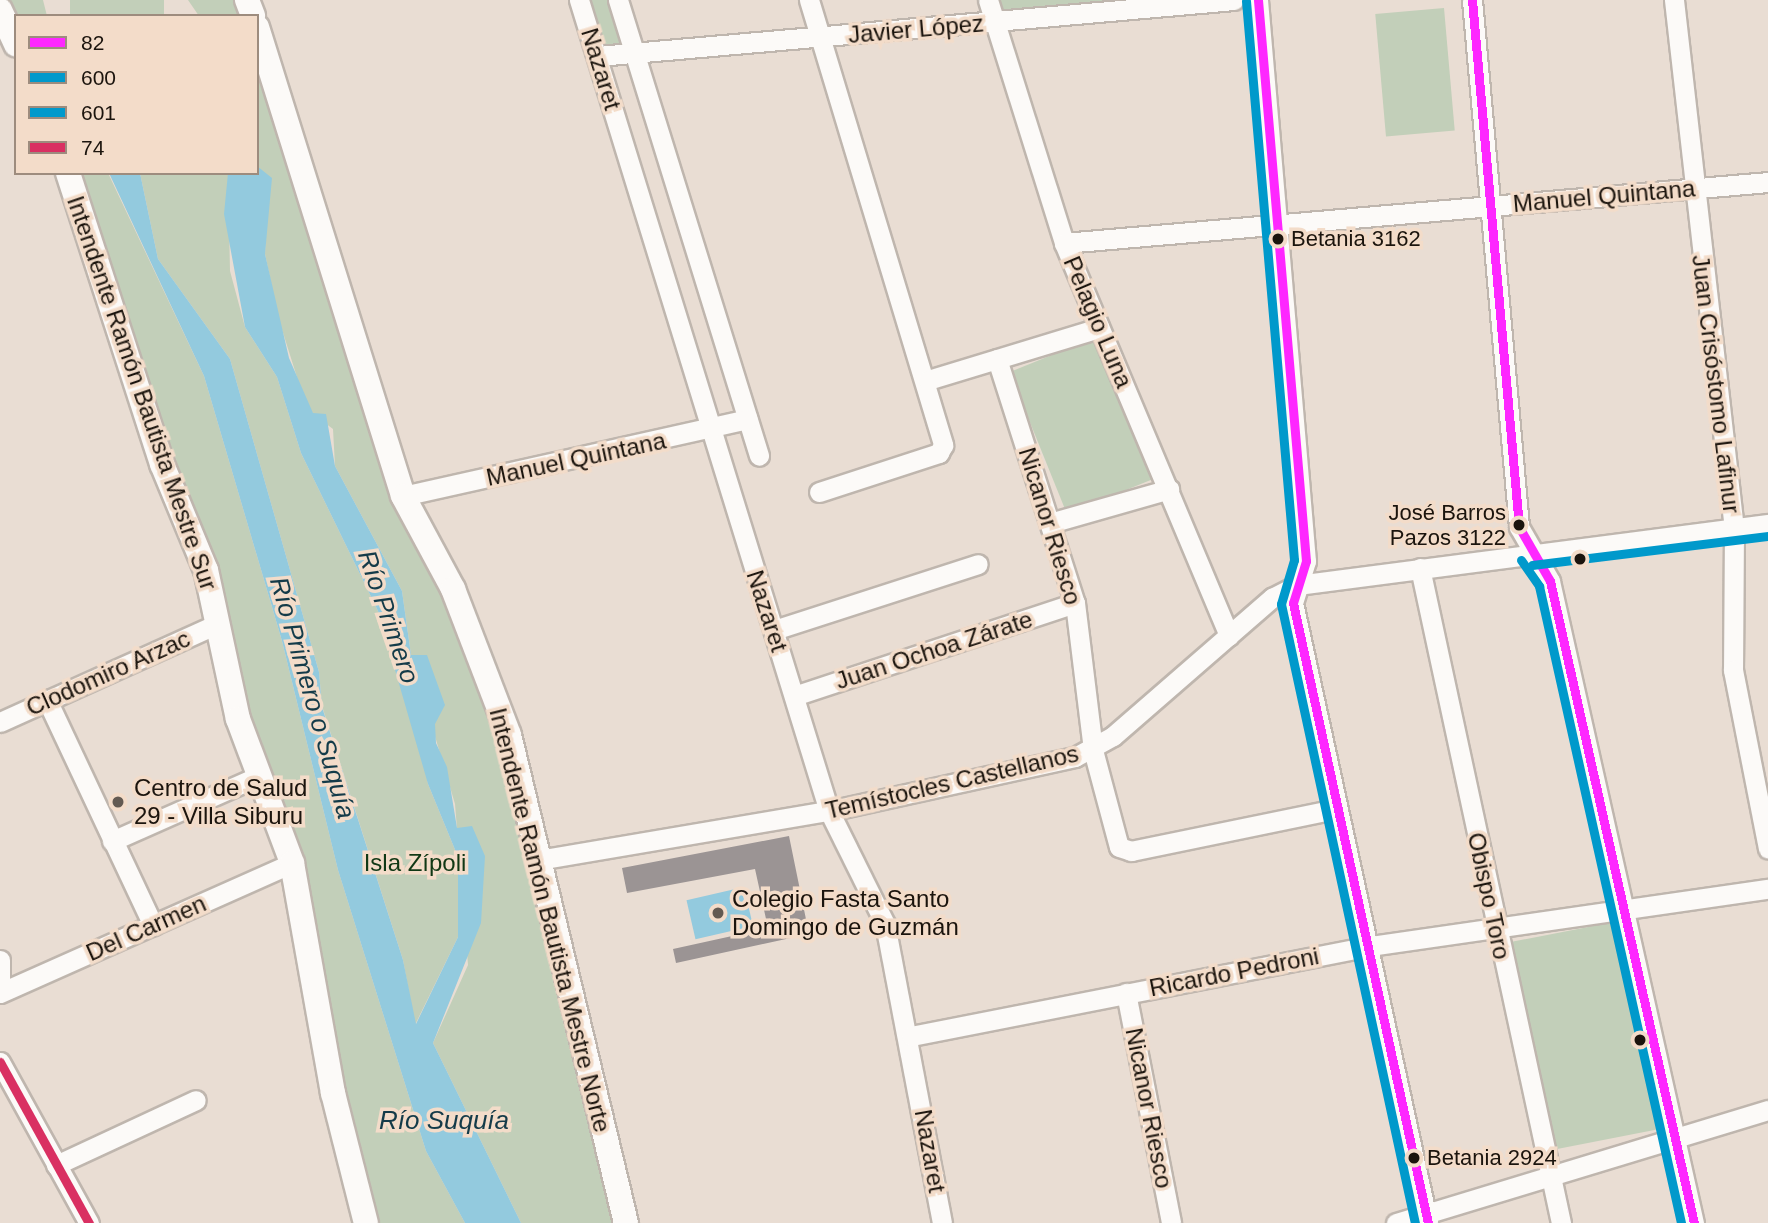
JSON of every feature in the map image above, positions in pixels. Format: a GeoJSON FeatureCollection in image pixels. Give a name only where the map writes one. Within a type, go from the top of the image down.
{"type":"FeatureCollection","features":[{"type":"Feature","properties":{"kind":"main road"},"geometry":{"type":"LineString","coordinates":[[0,10],[14,41]]}},
{"type":"Feature","properties":{"kind":"main road","name":"Intendente Ramón Bautista Mestre Norte"},"geometry":{"type":"LineString","coordinates":[[259,33],[403,496],[474,638],[509,736],[626,1223]]}},
{"type":"Feature","properties":{"kind":"main road","name":"Intendente Ramón Bautista Mestre Sur"},"geometry":{"type":"LineString","coordinates":[[69,175],[162,464],[206,570],[238,719],[292,863],[333,1093],[366,1223]]}},
{"type":"Feature","properties":{"kind":"street","name":"Nazaret"},"geometry":{"type":"LineString","coordinates":[[579,0],[709,431],[829,811],[885,925],[911,1036],[942,1223]]}},
{"type":"Feature","properties":{"kind":"street","name":"Nazaret"},"geometry":{"type":"LineString","coordinates":[[618,0],[759,456]]}},
{"type":"Feature","properties":{"kind":"street"},"geometry":{"type":"LineString","coordinates":[[809,0],[928,380],[942,450],[819,492]]}},
{"type":"Feature","properties":{"kind":"street","name":"Pelagio Luna"},"geometry":{"type":"LineString","coordinates":[[988,0],[1064,243],[1229,636]]}},
{"type":"Feature","properties":{"kind":"street","name":"Javier López"},"geometry":{"type":"LineString","coordinates":[[598,56],[1234,0]]}},
{"type":"Feature","properties":{"kind":"street"},"geometry":{"type":"LineString","coordinates":[[1258,0],[1274,223],[1306,561],[1293,603],[1336,809],[1370,946],[1427,1220]]}},
{"type":"Feature","properties":{"kind":"street"},"geometry":{"type":"LineString","coordinates":[[1472,0],[1488,206],[1519,527],[1531,553],[1550,581],[1695,1223]]}},
{"type":"Feature","properties":{"kind":"street","name":"Juan Crisóstomo Lafinur"},"geometry":{"type":"LineString","coordinates":[[1674,0],[1691,189],[1734,529],[1733,670],[1768,849]]}},
{"type":"Feature","properties":{"kind":"street","name":"Manuel Quintana"},"geometry":{"type":"LineString","coordinates":[[1064,243],[1768,182]]}},
{"type":"Feature","properties":{"kind":"street"},"geometry":{"type":"LineString","coordinates":[[928,380],[1099,328]]}},
{"type":"Feature","properties":{"kind":"street","name":"Nicanor Riesco"},"geometry":{"type":"LineString","coordinates":[[997,359],[1075,603],[1093,750],[1114,839],[1131,851],[1336,809]]}},
{"type":"Feature","properties":{"kind":"street","name":"Manuel Quintana"},"geometry":{"type":"LineString","coordinates":[[403,496],[709,431],[748,419]]}},
{"type":"Feature","properties":{"kind":"street"},"geometry":{"type":"LineString","coordinates":[[1050,523],[1169,489]]}},
{"type":"Feature","properties":{"kind":"street","name":"Temístocles Castellanos"},"geometry":{"type":"LineString","coordinates":[[538,860],[829,811],[1093,750],[1229,636],[1297,584],[1768,524]]}},
{"type":"Feature","properties":{"kind":"street"},"geometry":{"type":"LineString","coordinates":[[774,630],[978,564]]}},
{"type":"Feature","properties":{"kind":"street","name":"Obispo Toro"},"geometry":{"type":"LineString","coordinates":[[1420,568],[1561,1223]]}},
{"type":"Feature","properties":{"kind":"street","name":"Juan Ochoa Zárate"},"geometry":{"type":"LineString","coordinates":[[794,696],[1075,603]]}},
{"type":"Feature","properties":{"kind":"street","name":"Clodomiro Arzac"},"geometry":{"type":"LineString","coordinates":[[0,722],[216,624]]}},
{"type":"Feature","properties":{"kind":"street"},"geometry":{"type":"LineString","coordinates":[[47,700],[153,925]]}},
{"type":"Feature","properties":{"kind":"street"},"geometry":{"type":"LineString","coordinates":[[112,841],[259,776]]}},
{"type":"Feature","properties":{"kind":"street","name":"Del Carmen"},"geometry":{"type":"LineString","coordinates":[[0,993],[292,863]]}},
{"type":"Feature","properties":{"kind":"street","name":"Ricardo Pedroni"},"geometry":{"type":"LineString","coordinates":[[911,1036],[1370,946],[1768,889]]}},
{"type":"Feature","properties":{"kind":"street"},"geometry":{"type":"LineString","coordinates":[[0,960],[0,984]]}},
{"type":"Feature","properties":{"kind":"street","name":"Nicanor Riesco"},"geometry":{"type":"LineString","coordinates":[[1126,993],[1171,1223]]}},
{"type":"Feature","properties":{"kind":"street"},"geometry":{"type":"LineString","coordinates":[[0,1062],[87,1219],[66,1223]]}},
{"type":"Feature","properties":{"kind":"street"},"geometry":{"type":"LineString","coordinates":[[56,1165],[196,1100]]}},
{"type":"Feature","properties":{"kind":"street"},"geometry":{"type":"LineString","coordinates":[[1396,1223],[1427,1220],[1675,1136],[1768,1110]]}},
{"type":"Feature","properties":{"kind":"green space"},"geometry":{"type":"Polygon","coordinates":[[[0,0],[43,0],[46,14],[14,14],[0,0]]]}},
{"type":"Feature","properties":{"kind":"green space"},"geometry":{"type":"Polygon","coordinates":[[[70,0],[164,0],[164,14],[70,14],[70,0]]]}},
{"type":"Feature","properties":{"kind":"green space"},"geometry":{"type":"Polygon","coordinates":[[[188,0],[247,0],[252,14],[198,14],[188,0]]]}},
{"type":"Feature","properties":{"kind":"green space"},"geometry":{"type":"Polygon","coordinates":[[[587,0],[610,0],[625,46],[603,49],[587,0]]]}},
{"type":"Feature","properties":{"kind":"green space"},"geometry":{"type":"Polygon","coordinates":[[[993,0],[1142,0],[1000,12],[993,0]]]}},
{"type":"Feature","properties":{"kind":"green space"},"geometry":{"type":"Polygon","coordinates":[[[1444,8],[1455,131],[1386,137],[1375,14],[1444,8]]]}},
{"type":"Feature","properties":{"kind":"green space"},"geometry":{"type":"Polygon","coordinates":[[[259,33],[397,478],[474,638],[626,1223],[521,1223],[433,1043],[468,965],[455,804],[411,655],[402,591],[335,466],[333,429],[313,414],[301,390],[279,320],[265,254],[267,186],[259,170],[259,33]]]}},
{"type":"Feature","properties":{"kind":"green space"},"geometry":{"type":"Polygon","coordinates":[[[69,175],[109,175],[204,376],[282,641],[338,870],[426,1151],[465,1223],[366,1223],[322,1019],[217,624],[69,175]]]}},
{"type":"Feature","properties":{"kind":"green space","name":"Isla Zípoli"},"geometry":{"type":"Polygon","coordinates":[[[140,175],[228,175],[230,271],[245,327],[277,377],[301,453],[378,611],[423,748],[428,784],[458,857],[458,937],[415,1025],[403,960],[322,706],[319,672],[230,359],[158,259],[140,175]]]}},
{"type":"Feature","properties":{"kind":"green space"},"geometry":{"type":"Polygon","coordinates":[[[1094,338],[1151,480],[1067,514],[1010,372],[1094,338]]]}},
{"type":"Feature","properties":{"kind":"green space"},"geometry":{"type":"Polygon","coordinates":[[[1619,921],[1659,1129],[1550,1150],[1509,942],[1619,921]]]}},
{"type":"Feature","properties":{"kind":"water","name":"Río Suquía"},"geometry":{"type":"Polygon","coordinates":[[[259,168],[272,178],[265,254],[289,358],[313,413],[326,414],[335,466],[402,591],[411,655],[427,655],[445,705],[435,724],[436,743],[447,767],[457,828],[472,826],[485,856],[481,923],[433,1043],[521,1223],[465,1223],[426,1151],[338,870],[282,641],[204,376],[110,175],[140,175],[158,259],[230,359],[319,672],[322,707],[403,960],[416,1024],[458,937],[458,857],[428,784],[378,611],[301,453],[277,377],[245,327],[224,214],[228,175],[259,175],[259,168]]]}},
{"type":"Feature","properties":{"kind":"water"},"geometry":{"type":"Polygon","coordinates":[[[744,887],[753,926],[696,939],[687,900],[744,887]]]}},
{"type":"Feature","properties":{"kind":"building"},"geometry":{"type":"Polygon","coordinates":[[[789,836],[809,934],[676,963],[673,949],[768,928],[755,869],[627,893],[622,868],[789,836]]]}},
{"type":"Feature","properties":{"kind":"transit line","name":"82"},"geometry":{"type":"LineString","coordinates":[[1258,0],[1306,561],[1293,603],[1428,1223]]}},
{"type":"Feature","properties":{"kind":"transit line","name":"82"},"geometry":{"type":"LineString","coordinates":[[1472,0],[1519,527],[1550,581],[1694,1223]]}},
{"type":"Feature","properties":{"kind":"transit line","name":"600"},"geometry":{"type":"LineString","coordinates":[[1246,1],[1294,560],[1281,604],[1415,1223]]}},
{"type":"Feature","properties":{"kind":"transit line","name":"601"},"geometry":{"type":"LineString","coordinates":[[1532,565],[1768,536]]}},
{"type":"Feature","properties":{"kind":"transit line","name":"601"},"geometry":{"type":"LineString","coordinates":[[1521,560],[1539,586],[1681,1223]]}},
{"type":"Feature","properties":{"kind":"transit line","name":"74"},"geometry":{"type":"LineString","coordinates":[[0,1062],[89,1223]]}},
{"type":"Feature","properties":{"kind":"place","name":"Betania 3162"},"geometry":{"type":"Point","coordinates":[1278,239]}},
{"type":"Feature","properties":{"kind":"place","name":"José Barros Pazos 3122"},"geometry":{"type":"Point","coordinates":[1519,525]}},
{"type":"Feature","properties":{"kind":"place","name":"Centro de Salud 29 - Villa Siburu"},"geometry":{"type":"Point","coordinates":[118,802]}},
{"type":"Feature","properties":{"kind":"place","name":"Colegio Fasta Santo Domingo de Guzmán"},"geometry":{"type":"Point","coordinates":[718,913]}},
{"type":"Feature","properties":{"kind":"place","name":"Betania 2924"},"geometry":{"type":"Point","coordinates":[1414,1158]}},
{"type":"Feature","properties":{"kind":"water label","name":"Río Primero"},"geometry":{"type":"Point","coordinates":[388,617]}},
{"type":"Feature","properties":{"kind":"water label","name":"Río Primero o Suquía"},"geometry":{"type":"Point","coordinates":[312,698]}}]}
